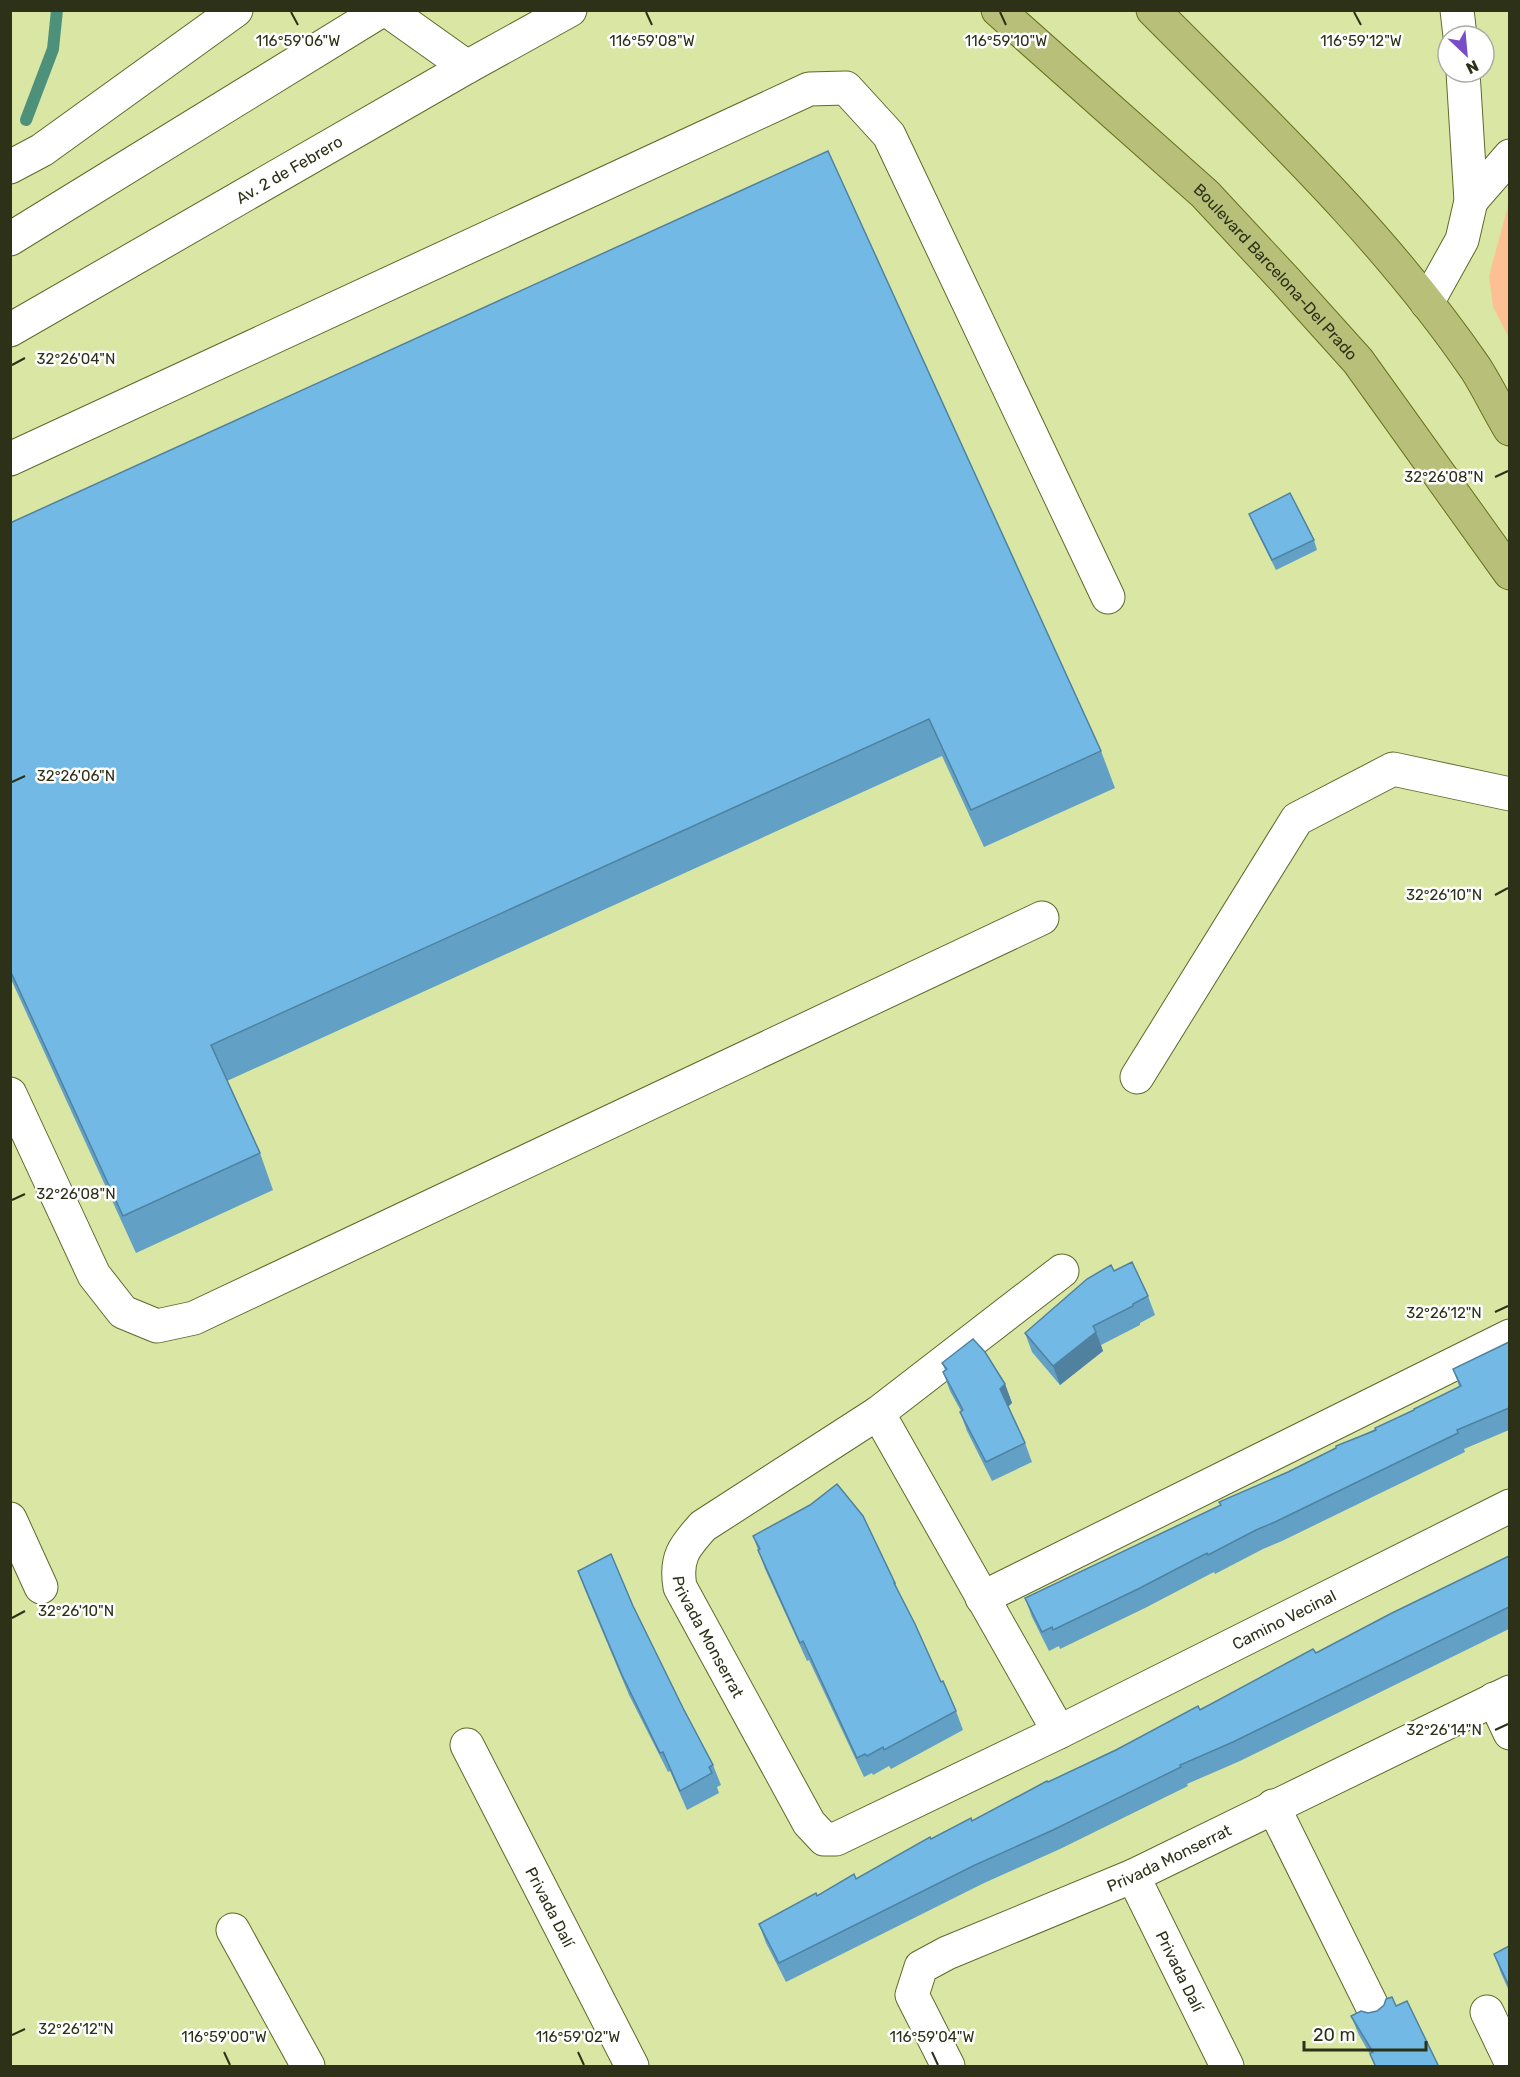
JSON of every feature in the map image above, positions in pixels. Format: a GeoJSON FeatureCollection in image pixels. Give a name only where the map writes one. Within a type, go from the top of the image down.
{"type":"FeatureCollection","features":[{"type":"Feature","properties":{"kind":"main road","name":"Boulevard Barcelona-Del Prado"},"geometry":{"type":"LineString","coordinates":[[998,10],[1205,194],[1294,290],[1358,361],[1509,573]]}},
{"type":"Feature","properties":{"kind":"main road"},"geometry":{"type":"LineString","coordinates":[[1153,10],[1290,148],[1371,235],[1427,303],[1477,370],[1509,429]]}},
{"type":"Feature","properties":{"kind":"street"},"geometry":{"type":"LineString","coordinates":[[10,167],[42,150],[236,10]]}},
{"type":"Feature","properties":{"kind":"street"},"geometry":{"type":"LineString","coordinates":[[10,238],[382,10]]}},
{"type":"Feature","properties":{"kind":"street"},"geometry":{"type":"LineString","coordinates":[[387,10],[467,68]]}},
{"type":"Feature","properties":{"kind":"street","name":"Av. 2 de Febrero"},"geometry":{"type":"LineString","coordinates":[[10,330],[570,10]]}},
{"type":"Feature","properties":{"kind":"street"},"geometry":{"type":"LineString","coordinates":[[1427,303],[1462,240],[1472,201],[1464,84]]}},
{"type":"Feature","properties":{"kind":"street"},"geometry":{"type":"LineString","coordinates":[[10,459],[809,89],[846,88],[890,135],[1108,597]]}},
{"type":"Feature","properties":{"kind":"street"},"geometry":{"type":"LineString","coordinates":[[1472,201],[1509,156]]}},
{"type":"Feature","properties":{"kind":"street"},"geometry":{"type":"LineString","coordinates":[[1137,1077],[1297,819],[1393,769],[1509,794]]}},
{"type":"Feature","properties":{"kind":"street"},"geometry":{"type":"LineString","coordinates":[[10,1094],[94,1275],[123,1312],[157,1326],[194,1318],[1042,918]]}},
{"type":"Feature","properties":{"kind":"street","name":"Privada Monserrat"},"geometry":{"type":"LineString","coordinates":[[1059,1732],[836,1839],[824,1839],[809,1823],[680,1587],[677,1570],[684,1547],[703,1526],[878,1413],[1062,1271]]}},
{"type":"Feature","properties":{"kind":"street"},"geometry":{"type":"LineString","coordinates":[[982,1598],[1509,1336]]}},
{"type":"Feature","properties":{"kind":"street"},"geometry":{"type":"LineString","coordinates":[[878,1413],[1059,1732]]}},
{"type":"Feature","properties":{"kind":"street","name":"Camino Vecinal"},"geometry":{"type":"LineString","coordinates":[[1059,1732],[1509,1506]]}},
{"type":"Feature","properties":{"kind":"street"},"geometry":{"type":"LineString","coordinates":[[10,1519],[40,1587]]}},
{"type":"Feature","properties":{"kind":"street"},"geometry":{"type":"LineString","coordinates":[[1502,1696],[1509,1733]]}},
{"type":"Feature","properties":{"kind":"street","name":"Privada Monserrat"},"geometry":{"type":"LineString","coordinates":[[948,2067],[912,1995],[921,1967],[947,1953],[1133,1876],[1502,1696]]}},
{"type":"Feature","properties":{"kind":"street","name":"Privada Dalí"},"geometry":{"type":"LineString","coordinates":[[467,1745],[632,2067]]}},
{"type":"Feature","properties":{"kind":"street"},"geometry":{"type":"LineString","coordinates":[[1273,1806],[1376,2014]]}},
{"type":"Feature","properties":{"kind":"street","name":"Privada Dalí"},"geometry":{"type":"LineString","coordinates":[[1133,1876],[1227,2067]]}},
{"type":"Feature","properties":{"kind":"street"},"geometry":{"type":"LineString","coordinates":[[233,1930],[308,2067]]}},
{"type":"Feature","properties":{"kind":"street"},"geometry":{"type":"LineString","coordinates":[[1487,2012],[1509,2060]]}},
{"type":"Feature","properties":{"kind":"shaded area"},"geometry":{"type":"Polygon","coordinates":[[[1509,202],[1509,338],[1493,307],[1489,276],[1509,202]]]}},
{"type":"Feature","properties":{"kind":"building"},"geometry":{"type":"Polygon","coordinates":[[[828,151],[1101,751],[971,810],[929,719],[211,1045],[260,1153],[123,1216],[10,970],[10,523],[828,151]]]}},
{"type":"Feature","properties":{"kind":"building"},"geometry":{"type":"Polygon","coordinates":[[[1290,493],[1314,540],[1272,560],[1249,514],[1290,493]]]}},
{"type":"Feature","properties":{"kind":"building"},"geometry":{"type":"Polygon","coordinates":[[[1132,1262],[1148,1296],[1093,1326],[1096,1332],[1053,1366],[1025,1333],[1087,1279],[1111,1265],[1114,1271],[1132,1262]]]}},
{"type":"Feature","properties":{"kind":"building"},"geometry":{"type":"Polygon","coordinates":[[[973,1339],[985,1352],[1005,1384],[1000,1389],[1025,1443],[986,1462],[960,1412],[963,1410],[943,1372],[947,1369],[942,1363],[973,1339]]]}},
{"type":"Feature","properties":{"kind":"building"},"geometry":{"type":"Polygon","coordinates":[[[1509,1342],[1509,1408],[1457,1430],[1458,1433],[1208,1555],[1207,1553],[1053,1630],[1052,1627],[1042,1632],[1025,1598],[1221,1505],[1219,1502],[1288,1472],[1336,1446],[1376,1430],[1375,1428],[1461,1386],[1453,1369],[1509,1342]]]}},
{"type":"Feature","properties":{"kind":"building"},"geometry":{"type":"Polygon","coordinates":[[[837,1484],[863,1516],[956,1711],[884,1750],[883,1747],[867,1756],[865,1754],[857,1758],[803,1641],[800,1643],[753,1536],[810,1505],[837,1484]]]}},
{"type":"Feature","properties":{"kind":"building"},"geometry":{"type":"Polygon","coordinates":[[[611,1554],[633,1606],[713,1765],[709,1767],[712,1773],[680,1791],[663,1752],[660,1753],[622,1675],[578,1571],[611,1554]]]}},
{"type":"Feature","properties":{"kind":"building"},"geometry":{"type":"Polygon","coordinates":[[[1509,1556],[1509,1607],[1233,1742],[1180,1765],[1181,1767],[1053,1830],[975,1865],[779,1963],[759,1924],[816,1893],[817,1896],[854,1874],[856,1879],[930,1837],[931,1839],[971,1818],[972,1821],[1047,1781],[1116,1750],[1198,1706],[1200,1710],[1313,1649],[1316,1653],[1509,1556]]]}},
{"type":"Feature","properties":{"kind":"building"},"geometry":{"type":"Polygon","coordinates":[[[1509,1946],[1509,1986],[1494,1954],[1509,1946]]]}},
{"type":"Feature","properties":{"kind":"building"},"geometry":{"type":"Polygon","coordinates":[[[1392,1997],[1396,2006],[1407,2001],[1439,2067],[1376,2067],[1370,2054],[1373,2052],[1351,2016],[1361,2011],[1368,2013],[1377,2011],[1384,2005],[1386,1999],[1392,1997]]]}},
{"type":"Feature","properties":{"kind":"waterway"},"geometry":{"type":"LineString","coordinates":[[26,120],[53,49],[57,10]]}}]}
